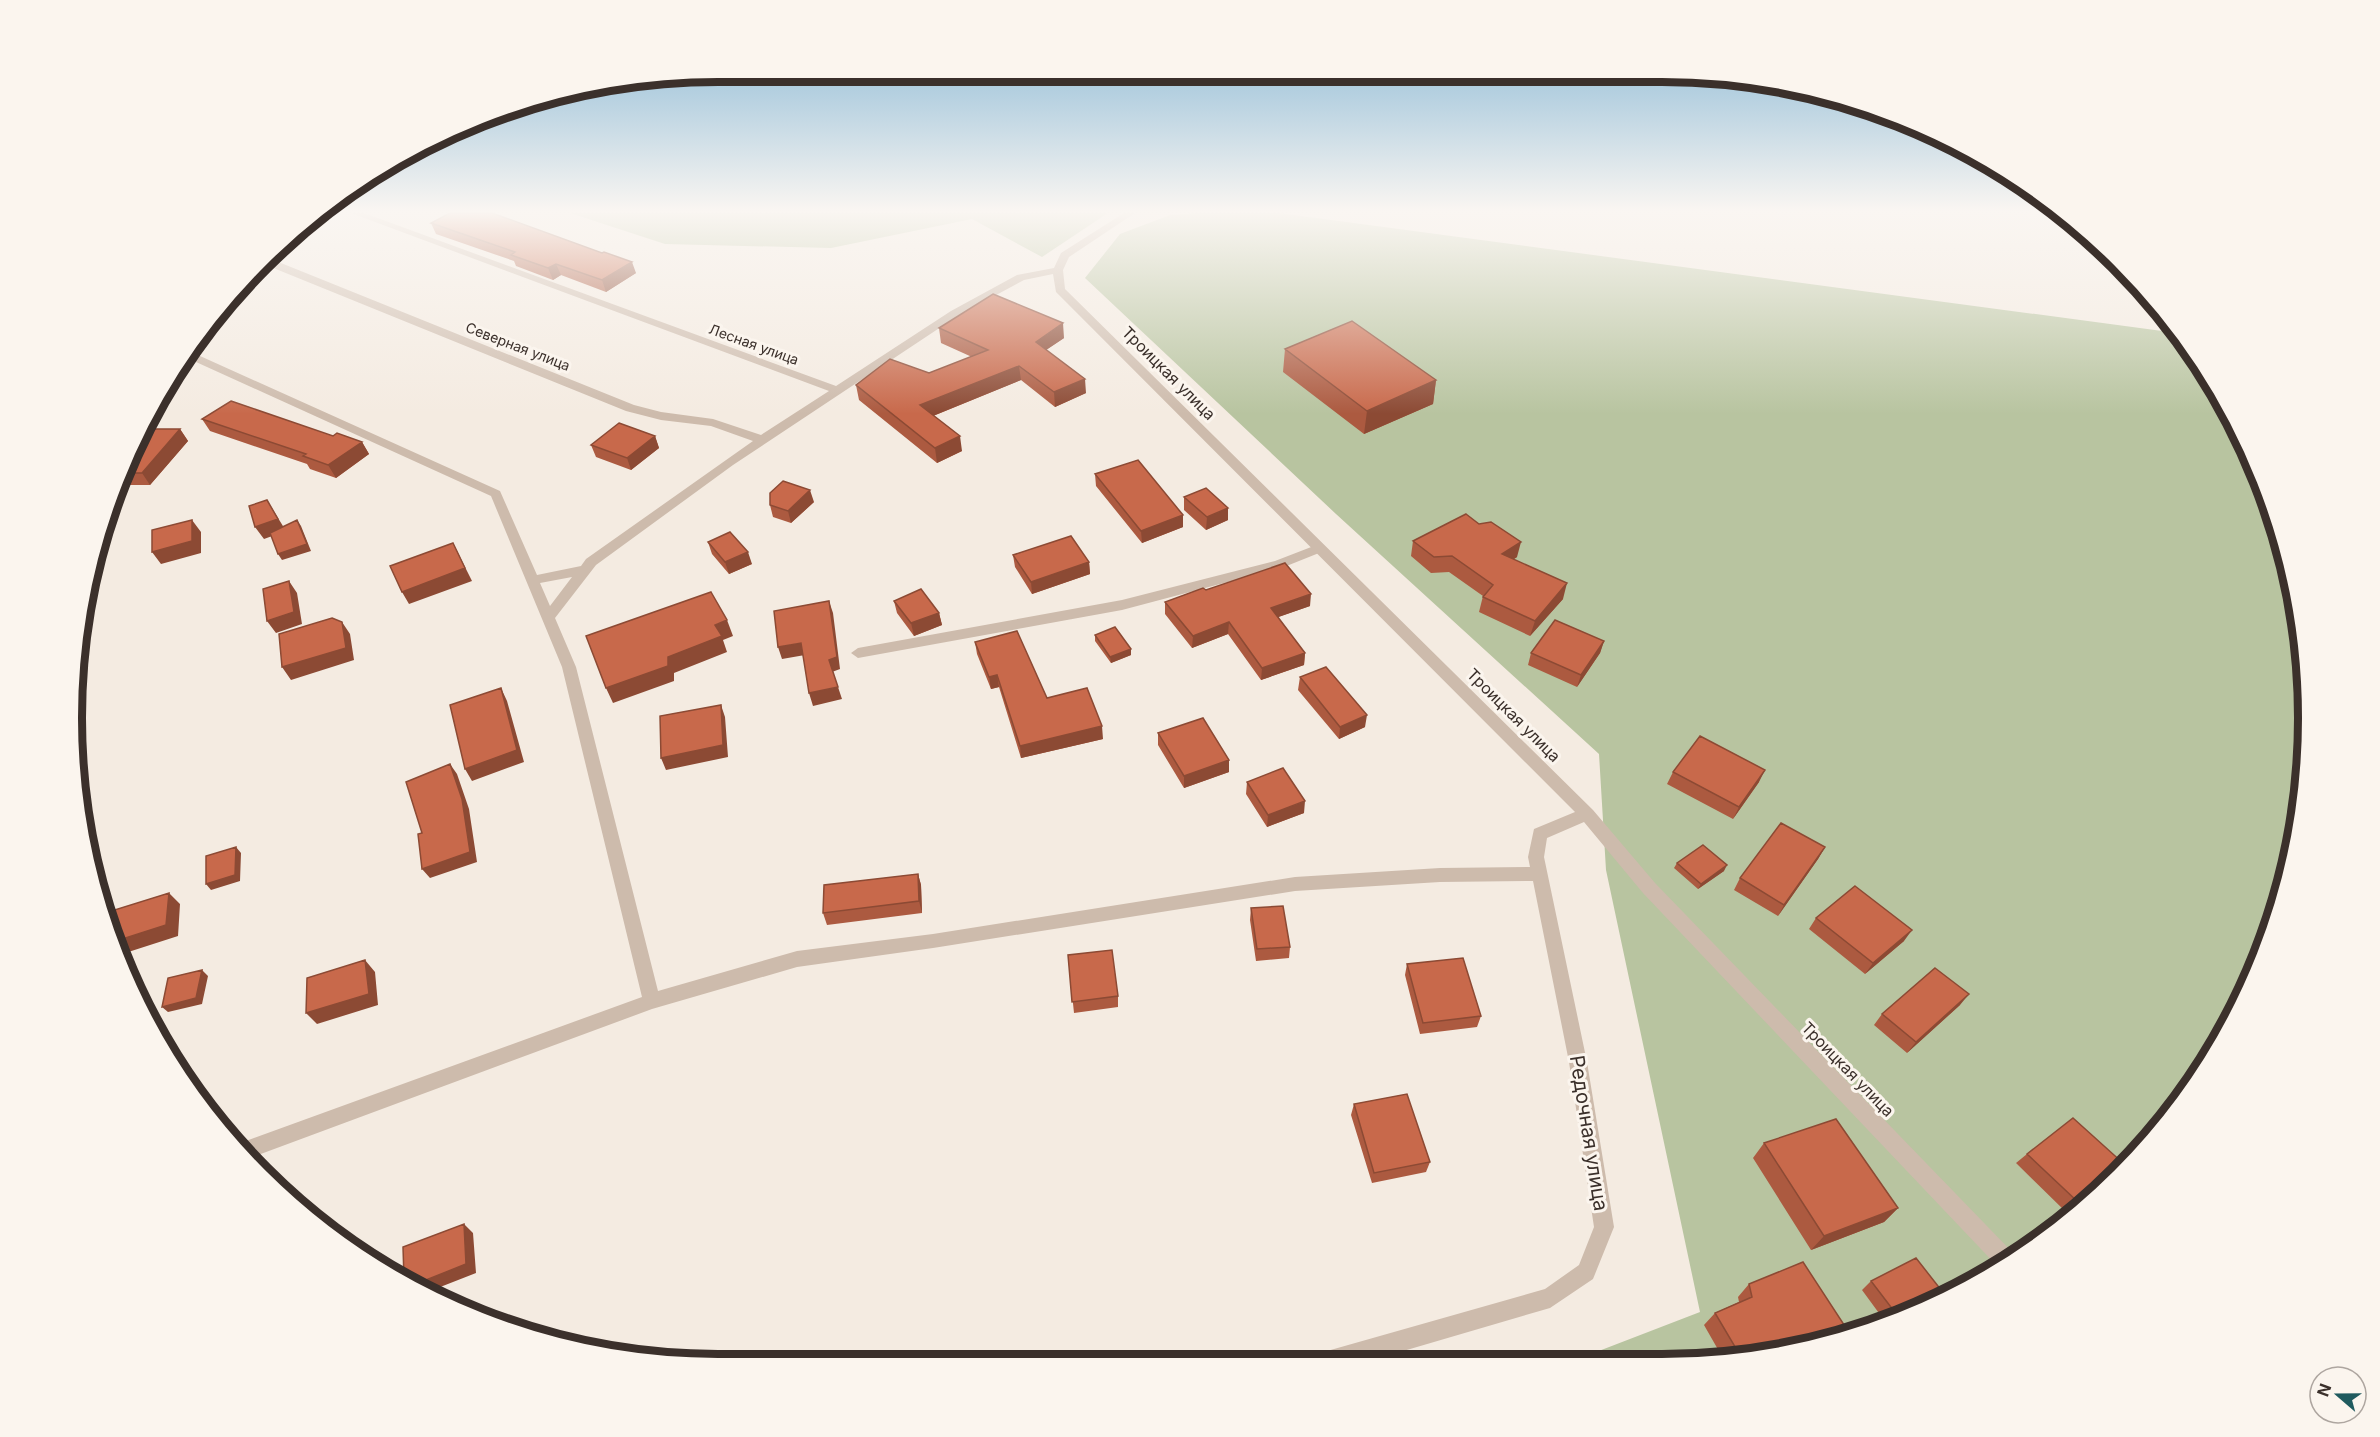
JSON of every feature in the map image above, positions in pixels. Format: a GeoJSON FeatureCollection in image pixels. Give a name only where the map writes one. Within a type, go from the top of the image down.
{"type":"FeatureCollection","features":[{"type":"Feature","properties":{"kind":"street","name":"Северная улица"},"geometry":{"type":"LineString","coordinates":[[314,280],[630,408],[661,416],[713,423],[763,440]]}},
{"type":"Feature","properties":{"kind":"street","name":"Лесная улица"},"geometry":{"type":"LineString","coordinates":[[538,280],[839,391]]}},
{"type":"Feature","properties":{"kind":"street"},"geometry":{"type":"LineString","coordinates":[[548,618],[585,570],[600,556],[763,440],[955,313],[1015,280]]}},
{"type":"Feature","properties":{"kind":"street","name":"Троицкая улица"},"geometry":{"type":"LineString","coordinates":[[1059,280],[1060,290],[1587,814],[1649,888],[2002,1255]]}},
{"type":"Feature","properties":{"kind":"street"},"geometry":{"type":"LineString","coordinates":[[195,357],[496,494],[569,667],[652,1001]]}},
{"type":"Feature","properties":{"kind":"street"},"geometry":{"type":"LineString","coordinates":[[858,652],[1122,605],[1279,564],[1319,548]]}},
{"type":"Feature","properties":{"kind":"street"},"geometry":{"type":"LineString","coordinates":[[532,580],[585,570]]}},
{"type":"Feature","properties":{"kind":"street","name":"Редочная улица"},"geometry":{"type":"LineString","coordinates":[[1355,1354],[1550,1298],[1586,1272],[1604,1227],[1578,1062],[1536,858],[1540,834],[1587,814]]}},
{"type":"Feature","properties":{"kind":"street"},"geometry":{"type":"LineString","coordinates":[[250,1149],[652,1001],[797,959],[933,941],[1295,884],[1440,875],[1539,874]]}},
{"type":"Feature","properties":{"kind":"green space"},"geometry":{"type":"Polygon","coordinates":[[[1087,280],[1781,280],[2166,332],[2190,365],[2232,437],[2264,514],[2276,554],[2292,635],[2298,718],[2292,802],[2276,883],[2264,923],[2232,1000],[2190,1072],[2140,1138],[2081,1197],[2015,1247],[1943,1289],[1866,1321],[1786,1342],[1703,1353],[1591,1354],[1700,1312],[1606,870],[1599,754],[1336,514],[1087,280]]]}},
{"type":"Feature","properties":{"kind":"building"},"geometry":{"type":"Polygon","coordinates":[[[993,294],[1063,323],[1036,342],[1085,379],[1054,392],[1019,366],[920,405],[960,436],[935,448],[856,385],[890,359],[929,373],[988,350],[939,328],[993,294]]]}},
{"type":"Feature","properties":{"kind":"building"},"geometry":{"type":"Polygon","coordinates":[[[1352,321],[1436,380],[1367,411],[1285,349],[1352,321]]]}},
{"type":"Feature","properties":{"kind":"building"},"geometry":{"type":"Polygon","coordinates":[[[231,401],[333,436],[337,433],[362,442],[328,465],[303,456],[306,454],[202,419],[231,401]]]}},
{"type":"Feature","properties":{"kind":"building"},"geometry":{"type":"Polygon","coordinates":[[[619,423],[655,436],[627,458],[591,445],[619,423]]]}},
{"type":"Feature","properties":{"kind":"building"},"geometry":{"type":"Polygon","coordinates":[[[152,429],[180,429],[142,473],[132,473],[152,429]]]}},
{"type":"Feature","properties":{"kind":"building"},"geometry":{"type":"Polygon","coordinates":[[[1138,460],[1183,515],[1141,531],[1095,474],[1138,460]]]}},
{"type":"Feature","properties":{"kind":"building"},"geometry":{"type":"Polygon","coordinates":[[[783,481],[810,490],[788,511],[770,505],[770,493],[783,481]]]}},
{"type":"Feature","properties":{"kind":"building"},"geometry":{"type":"Polygon","coordinates":[[[1206,488],[1228,508],[1207,517],[1184,497],[1206,488]]]}},
{"type":"Feature","properties":{"kind":"building"},"geometry":{"type":"Polygon","coordinates":[[[267,500],[278,519],[255,527],[249,506],[267,500]]]}},
{"type":"Feature","properties":{"kind":"building"},"geometry":{"type":"Polygon","coordinates":[[[1466,514],[1479,524],[1491,522],[1521,542],[1502,554],[1567,583],[1535,621],[1483,597],[1493,585],[1452,556],[1434,557],[1413,541],[1466,514]]]}},
{"type":"Feature","properties":{"kind":"building"},"geometry":{"type":"Polygon","coordinates":[[[192,520],[192,541],[152,552],[152,530],[192,520]]]}},
{"type":"Feature","properties":{"kind":"building"},"geometry":{"type":"Polygon","coordinates":[[[297,520],[307,544],[278,554],[270,533],[297,520]]]}},
{"type":"Feature","properties":{"kind":"building"},"geometry":{"type":"Polygon","coordinates":[[[730,532],[748,552],[725,562],[708,542],[730,532]]]}},
{"type":"Feature","properties":{"kind":"building"},"geometry":{"type":"Polygon","coordinates":[[[1071,536],[1089,562],[1031,582],[1013,555],[1071,536]]]}},
{"type":"Feature","properties":{"kind":"building"},"geometry":{"type":"Polygon","coordinates":[[[453,543],[465,568],[402,592],[390,566],[453,543]]]}},
{"type":"Feature","properties":{"kind":"building"},"geometry":{"type":"Polygon","coordinates":[[[1285,563],[1311,594],[1271,608],[1305,653],[1262,668],[1229,622],[1193,636],[1165,602],[1203,588],[1206,590],[1285,563]]]}},
{"type":"Feature","properties":{"kind":"building"},"geometry":{"type":"Polygon","coordinates":[[[289,581],[294,612],[267,621],[263,589],[289,581]]]}},
{"type":"Feature","properties":{"kind":"building"},"geometry":{"type":"Polygon","coordinates":[[[921,589],[939,613],[911,623],[894,601],[921,589]]]}},
{"type":"Feature","properties":{"kind":"building"},"geometry":{"type":"Polygon","coordinates":[[[711,592],[727,620],[715,625],[722,636],[668,657],[668,666],[606,688],[586,636],[711,592]]]}},
{"type":"Feature","properties":{"kind":"building"},"geometry":{"type":"Polygon","coordinates":[[[829,601],[837,657],[829,660],[838,687],[809,693],[801,643],[778,647],[774,611],[829,601]]]}},
{"type":"Feature","properties":{"kind":"building"},"geometry":{"type":"Polygon","coordinates":[[[332,618],[342,622],[346,648],[282,667],[279,634],[332,618]]]}},
{"type":"Feature","properties":{"kind":"building"},"geometry":{"type":"Polygon","coordinates":[[[1555,620],[1604,641],[1581,675],[1531,653],[1555,620]]]}},
{"type":"Feature","properties":{"kind":"building"},"geometry":{"type":"Polygon","coordinates":[[[1115,627],[1131,649],[1110,657],[1095,635],[1115,627]]]}},
{"type":"Feature","properties":{"kind":"building"},"geometry":{"type":"Polygon","coordinates":[[[1017,631],[1047,698],[1087,688],[1102,726],[1020,746],[997,675],[989,677],[975,642],[1017,631]]]}},
{"type":"Feature","properties":{"kind":"building"},"geometry":{"type":"Polygon","coordinates":[[[1326,667],[1367,715],[1340,727],[1300,677],[1326,667]]]}},
{"type":"Feature","properties":{"kind":"building"},"geometry":{"type":"Polygon","coordinates":[[[501,688],[517,750],[465,769],[450,705],[501,688]]]}},
{"type":"Feature","properties":{"kind":"building"},"geometry":{"type":"Polygon","coordinates":[[[721,705],[723,745],[661,758],[660,716],[721,705]]]}},
{"type":"Feature","properties":{"kind":"building"},"geometry":{"type":"Polygon","coordinates":[[[1203,718],[1229,760],[1184,776],[1158,733],[1203,718]]]}},
{"type":"Feature","properties":{"kind":"building"},"geometry":{"type":"Polygon","coordinates":[[[1700,736],[1765,770],[1739,807],[1673,772],[1700,736]]]}},
{"type":"Feature","properties":{"kind":"building"},"geometry":{"type":"Polygon","coordinates":[[[450,764],[462,799],[470,852],[422,869],[418,834],[422,833],[406,782],[450,764]]]}},
{"type":"Feature","properties":{"kind":"building"},"geometry":{"type":"Polygon","coordinates":[[[1283,768],[1305,801],[1268,815],[1247,782],[1283,768]]]}},
{"type":"Feature","properties":{"kind":"building"},"geometry":{"type":"Polygon","coordinates":[[[1781,823],[1825,847],[1784,905],[1740,878],[1781,823]]]}},
{"type":"Feature","properties":{"kind":"building"},"geometry":{"type":"Polygon","coordinates":[[[1703,845],[1727,865],[1701,884],[1677,863],[1703,845]]]}},
{"type":"Feature","properties":{"kind":"building"},"geometry":{"type":"Polygon","coordinates":[[[236,847],[235,875],[206,884],[206,856],[236,847]]]}},
{"type":"Feature","properties":{"kind":"building"},"geometry":{"type":"Polygon","coordinates":[[[918,874],[919,901],[823,913],[824,885],[918,874]]]}},
{"type":"Feature","properties":{"kind":"building"},"geometry":{"type":"Polygon","coordinates":[[[1855,886],[1912,930],[1873,963],[1816,918],[1855,886]]]}},
{"type":"Feature","properties":{"kind":"building"},"geometry":{"type":"Polygon","coordinates":[[[169,893],[166,925],[122,939],[112,911],[169,893]]]}},
{"type":"Feature","properties":{"kind":"building"},"geometry":{"type":"Polygon","coordinates":[[[1283,906],[1290,947],[1257,949],[1251,908],[1283,906]]]}},
{"type":"Feature","properties":{"kind":"building"},"geometry":{"type":"Polygon","coordinates":[[[1112,950],[1118,996],[1072,1002],[1068,955],[1112,950]]]}},
{"type":"Feature","properties":{"kind":"building"},"geometry":{"type":"Polygon","coordinates":[[[1463,958],[1481,1016],[1423,1023],[1407,964],[1463,958]]]}},
{"type":"Feature","properties":{"kind":"building"},"geometry":{"type":"Polygon","coordinates":[[[365,960],[369,994],[306,1013],[307,978],[365,960]]]}},
{"type":"Feature","properties":{"kind":"building"},"geometry":{"type":"Polygon","coordinates":[[[1935,968],[1969,994],[1916,1042],[1882,1014],[1935,968]]]}},
{"type":"Feature","properties":{"kind":"building"},"geometry":{"type":"Polygon","coordinates":[[[202,970],[196,998],[162,1007],[168,978],[202,970]]]}},
{"type":"Feature","properties":{"kind":"building"},"geometry":{"type":"Polygon","coordinates":[[[1407,1094],[1430,1162],[1374,1173],[1354,1104],[1407,1094]]]}},
{"type":"Feature","properties":{"kind":"building"},"geometry":{"type":"Polygon","coordinates":[[[2073,1118],[2119,1160],[2077,1201],[2027,1154],[2073,1118]]]}},
{"type":"Feature","properties":{"kind":"building"},"geometry":{"type":"Polygon","coordinates":[[[1836,1119],[1898,1208],[1824,1236],[1764,1143],[1836,1119]]]}},
{"type":"Feature","properties":{"kind":"building"},"geometry":{"type":"Polygon","coordinates":[[[464,1224],[466,1264],[423,1281],[404,1271],[403,1247],[464,1224]]]}},
{"type":"Feature","properties":{"kind":"building"},"geometry":{"type":"Polygon","coordinates":[[[1916,1258],[1941,1290],[1894,1310],[1871,1281],[1916,1258]]]}},
{"type":"Feature","properties":{"kind":"building"},"geometry":{"type":"Polygon","coordinates":[[[1803,1262],[1846,1327],[1786,1342],[1737,1350],[1715,1313],[1752,1297],[1749,1284],[1803,1262]]]}}]}
